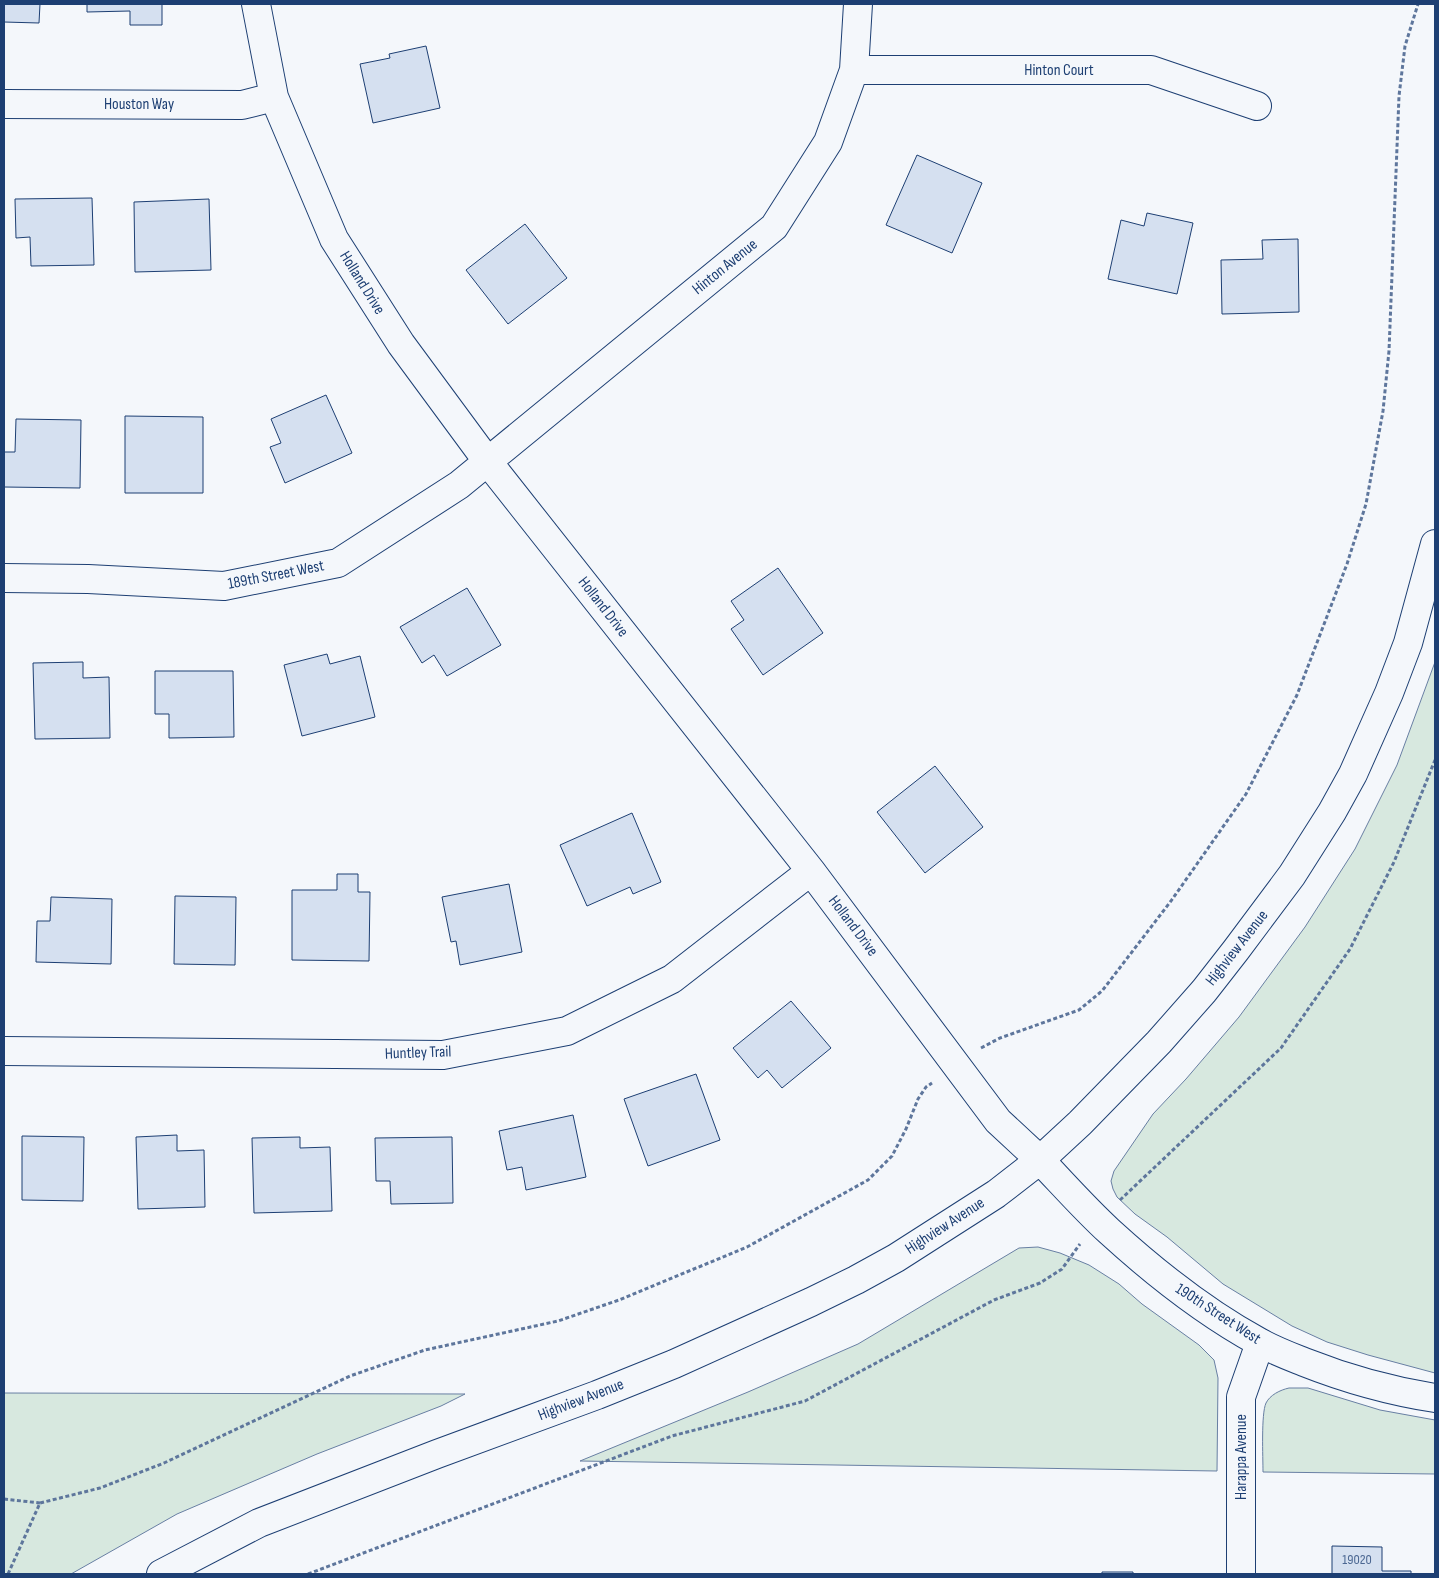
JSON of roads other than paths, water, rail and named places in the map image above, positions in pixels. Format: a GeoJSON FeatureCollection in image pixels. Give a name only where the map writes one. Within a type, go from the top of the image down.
{"type":"FeatureCollection","features":[{"type":"Feature","properties":{"kind":"street","name":"Holland Drive"},"geometry":{"type":"LineString","coordinates":[[256,4],[274,97],[334,239],[401,344],[488,462],[811,871],[998,1121],[1040,1160]]}},
{"type":"Feature","properties":{"kind":"street","name":"Hinton Avenue"},"geometry":{"type":"LineString","coordinates":[[488,462],[774,227],[828,142],[854,70],[858,4]]}},
{"type":"Feature","properties":{"kind":"street","name":"Hinton Court"},"geometry":{"type":"LineString","coordinates":[[854,70],[1151,70],[1257,106]]}},
{"type":"Feature","properties":{"kind":"street","name":"Houston Way"},"geometry":{"type":"LineString","coordinates":[[4,104],[242,105],[274,97]]}},
{"type":"Feature","properties":{"kind":"street","name":"189th Street West"},"geometry":{"type":"LineString","coordinates":[[4,578],[88,578],[224,586],[338,563],[458,486],[488,462]]}},
{"type":"Feature","properties":{"kind":"street","name":"Highview Avenue"},"geometry":{"type":"LineString","coordinates":[[161,1574],[258,1523],[674,1364],[811,1302],[896,1258],[996,1194],[1040,1160],[1121,1083],[1159,1042],[1204,990],[1264,914],[1307,852],[1353,774],[1389,693],[1408,643],[1435,544]]}},
{"type":"Feature","properties":{"kind":"street","name":"Huntley Trail"},"geometry":{"type":"LineString","coordinates":[[4,1051],[443,1055],[567,1031],[672,979],[811,871]]}},
{"type":"Feature","properties":{"kind":"street","name":"190th Street West"},"geometry":{"type":"LineString","coordinates":[[1040,1160],[1108,1230],[1149,1266],[1211,1312],[1260,1343],[1358,1382],[1435,1398]]}},
{"type":"Feature","properties":{"kind":"street","name":"Harappa Avenue"},"geometry":{"type":"LineString","coordinates":[[1241,1574],[1241,1397],[1260,1343]]}}]}
